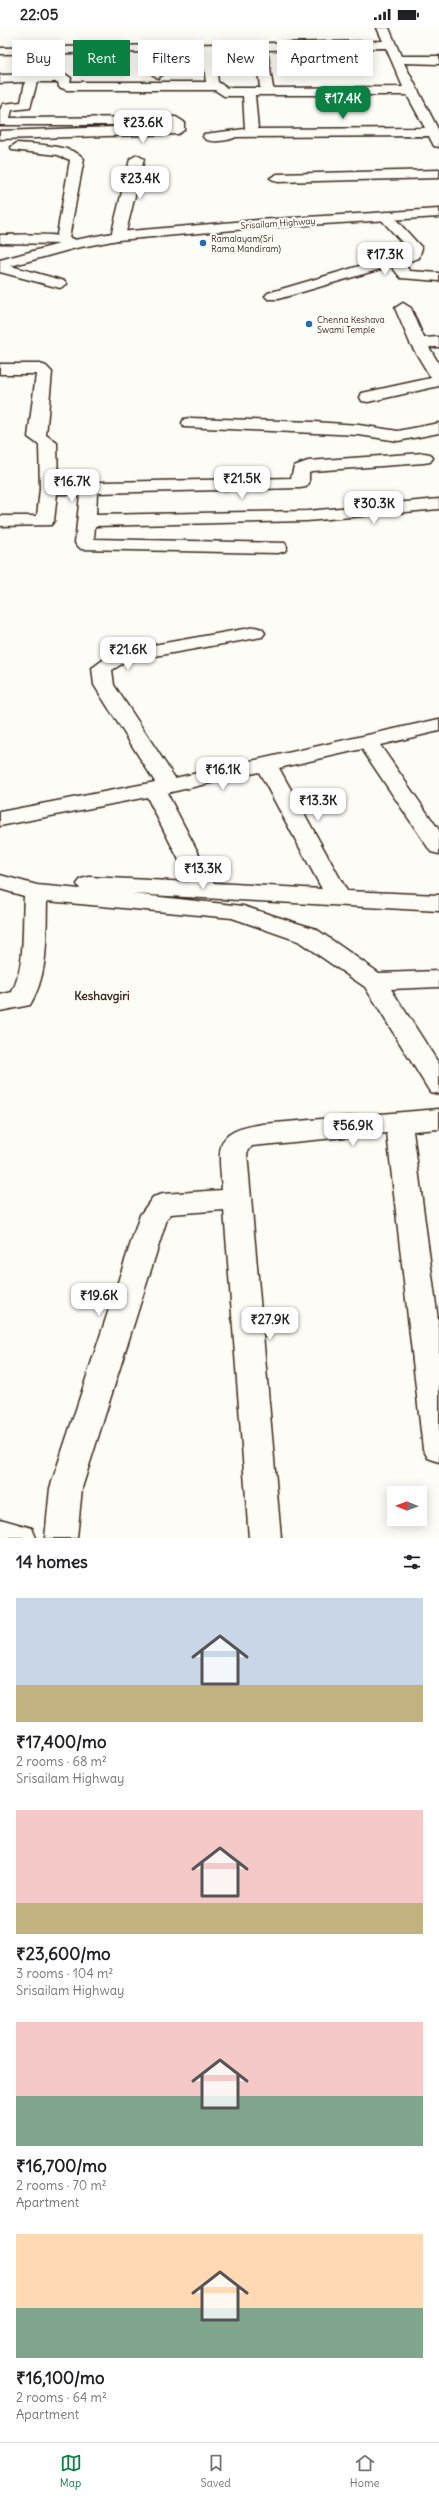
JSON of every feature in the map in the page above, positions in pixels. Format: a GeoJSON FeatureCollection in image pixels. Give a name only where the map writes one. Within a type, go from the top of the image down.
{"type":"FeatureCollection","features":[{"type":"Feature","properties":{"kind":"main road"},"geometry":{"type":"LineString","coordinates":[[383,28],[420,110],[439,144]]}},
{"type":"Feature","properties":{"kind":"main road"},"geometry":{"type":"LineString","coordinates":[[269,47],[390,44]]}},
{"type":"Feature","properties":{"kind":"main road"},"geometry":{"type":"LineString","coordinates":[[204,48],[212,48]]}},
{"type":"Feature","properties":{"kind":"main road"},"geometry":{"type":"LineString","coordinates":[[208,48],[212,86]]}},
{"type":"Feature","properties":{"kind":"main road"},"geometry":{"type":"LineString","coordinates":[[0,51],[73,50]]}},
{"type":"Feature","properties":{"kind":"main road"},"geometry":{"type":"LineString","coordinates":[[73,54],[63,84],[67,86],[220,86],[221,91],[224,92],[411,91]]}},
{"type":"Feature","properties":{"kind":"main road"},"geometry":{"type":"LineString","coordinates":[[396,59],[439,60]]}},
{"type":"Feature","properties":{"kind":"main road"},"geometry":{"type":"LineString","coordinates":[[265,76],[267,92]]}},
{"type":"Feature","properties":{"kind":"main road"},"geometry":{"type":"LineString","coordinates":[[0,135],[178,130],[178,122],[176,121],[3,122],[7,107],[26,105],[32,78]]}},
{"type":"Feature","properties":{"kind":"main road"},"geometry":{"type":"LineString","coordinates":[[0,79],[66,78]]}},
{"type":"Feature","properties":{"kind":"main road"},"geometry":{"type":"LineString","coordinates":[[106,86],[112,121]]}},
{"type":"Feature","properties":{"kind":"main road"},"geometry":{"type":"LineString","coordinates":[[249,92],[252,133]]}},
{"type":"Feature","properties":{"kind":"main road"},"geometry":{"type":"LineString","coordinates":[[420,110],[433,110]]}},
{"type":"Feature","properties":{"kind":"main road"},"geometry":{"type":"LineString","coordinates":[[209,137],[252,133],[433,132]]}},
{"type":"Feature","properties":{"kind":"main road"},"geometry":{"type":"LineString","coordinates":[[0,147],[37,148],[71,156],[77,159],[68,242],[0,239]]}},
{"type":"Feature","properties":{"kind":"main road"},"geometry":{"type":"LineString","coordinates":[[118,236],[137,159]]}},
{"type":"Feature","properties":{"kind":"main road"},"geometry":{"type":"LineString","coordinates":[[277,178],[439,174]]}},
{"type":"Feature","properties":{"kind":"main road","name":"Srisailam Highway"},"geometry":{"type":"LineString","coordinates":[[0,266],[68,242],[118,236],[439,212]]}},
{"type":"Feature","properties":{"kind":"main road"},"geometry":{"type":"LineString","coordinates":[[274,296],[414,255],[416,251],[385,216]]}},
{"type":"Feature","properties":{"kind":"main road"},"geometry":{"type":"LineString","coordinates":[[394,261],[401,272],[406,275],[439,277]]}},
{"type":"Feature","properties":{"kind":"main road"},"geometry":{"type":"LineString","coordinates":[[0,266],[60,284]]}},
{"type":"Feature","properties":{"kind":"main road"},"geometry":{"type":"LineString","coordinates":[[403,308],[418,343],[439,377]]}},
{"type":"Feature","properties":{"kind":"main road"},"geometry":{"type":"LineString","coordinates":[[418,343],[439,342]]}},
{"type":"Feature","properties":{"kind":"main road"},"geometry":{"type":"LineString","coordinates":[[0,369],[40,369],[44,372],[37,437],[48,442],[49,489],[45,521],[0,521]]}},
{"type":"Feature","properties":{"kind":"main road"},"geometry":{"type":"LineString","coordinates":[[368,397],[439,381]]}},
{"type":"Feature","properties":{"kind":"main road"},"geometry":{"type":"LineString","coordinates":[[190,423],[314,427],[359,430],[398,436],[439,428]]}},
{"type":"Feature","properties":{"kind":"main road"},"geometry":{"type":"LineString","coordinates":[[49,489],[298,484],[300,483],[300,470],[308,466],[424,458]]}},
{"type":"Feature","properties":{"kind":"main road"},"geometry":{"type":"LineString","coordinates":[[89,488],[84,543],[88,545],[278,547]]}},
{"type":"Feature","properties":{"kind":"main road"},"geometry":{"type":"LineString","coordinates":[[85,521],[307,516],[439,504]]}},
{"type":"Feature","properties":{"kind":"main road"},"geometry":{"type":"LineString","coordinates":[[206,890],[161,787],[104,685],[102,668],[121,656],[255,633]]}},
{"type":"Feature","properties":{"kind":"main road"},"geometry":{"type":"LineString","coordinates":[[0,819],[161,787],[439,725]]}},
{"type":"Feature","properties":{"kind":"main road"},"geometry":{"type":"LineString","coordinates":[[367,741],[439,847]]}},
{"type":"Feature","properties":{"kind":"main road"},"geometry":{"type":"LineString","coordinates":[[266,764],[339,898]]}},
{"type":"Feature","properties":{"kind":"main road"},"geometry":{"type":"LineString","coordinates":[[0,879],[439,903]]}},
{"type":"Feature","properties":{"kind":"main road"},"geometry":{"type":"LineString","coordinates":[[0,882],[36,892],[235,911],[307,935],[374,981],[439,1085]]}},
{"type":"Feature","properties":{"kind":"main road"},"geometry":{"type":"LineString","coordinates":[[0,1003],[21,999],[26,991],[31,970],[36,892]]}},
{"type":"Feature","properties":{"kind":"main road"},"geometry":{"type":"LineString","coordinates":[[374,981],[439,978]]}},
{"type":"Feature","properties":{"kind":"main road"},"geometry":{"type":"LineString","coordinates":[[265,1538],[233,1153],[234,1145],[244,1137],[400,1124],[439,1119]]}},
{"type":"Feature","properties":{"kind":"main road"},"geometry":{"type":"LineString","coordinates":[[400,1124],[435,1389],[439,1449]]}},
{"type":"Feature","properties":{"kind":"main road"},"geometry":{"type":"LineString","coordinates":[[61,1538],[66,1488],[154,1215],[163,1204],[238,1199]]}},
{"type":"Feature","properties":{"kind":"main road"},"geometry":{"type":"LineString","coordinates":[[0,1533],[20,1538]]}},
{"type":"Feature","properties":{"kind":"place","name":"Ramalayam(Sri Rama Mandiram)"},"geometry":{"type":"Point","coordinates":[203,243]}},
{"type":"Feature","properties":{"kind":"place","name":"Chenna Keshava Swami Temple"},"geometry":{"type":"Point","coordinates":[309,324]}},
{"type":"Feature","properties":{"kind":"district","name":"Keshavgiri"},"geometry":{"type":"Point","coordinates":[102,995]}}]}
